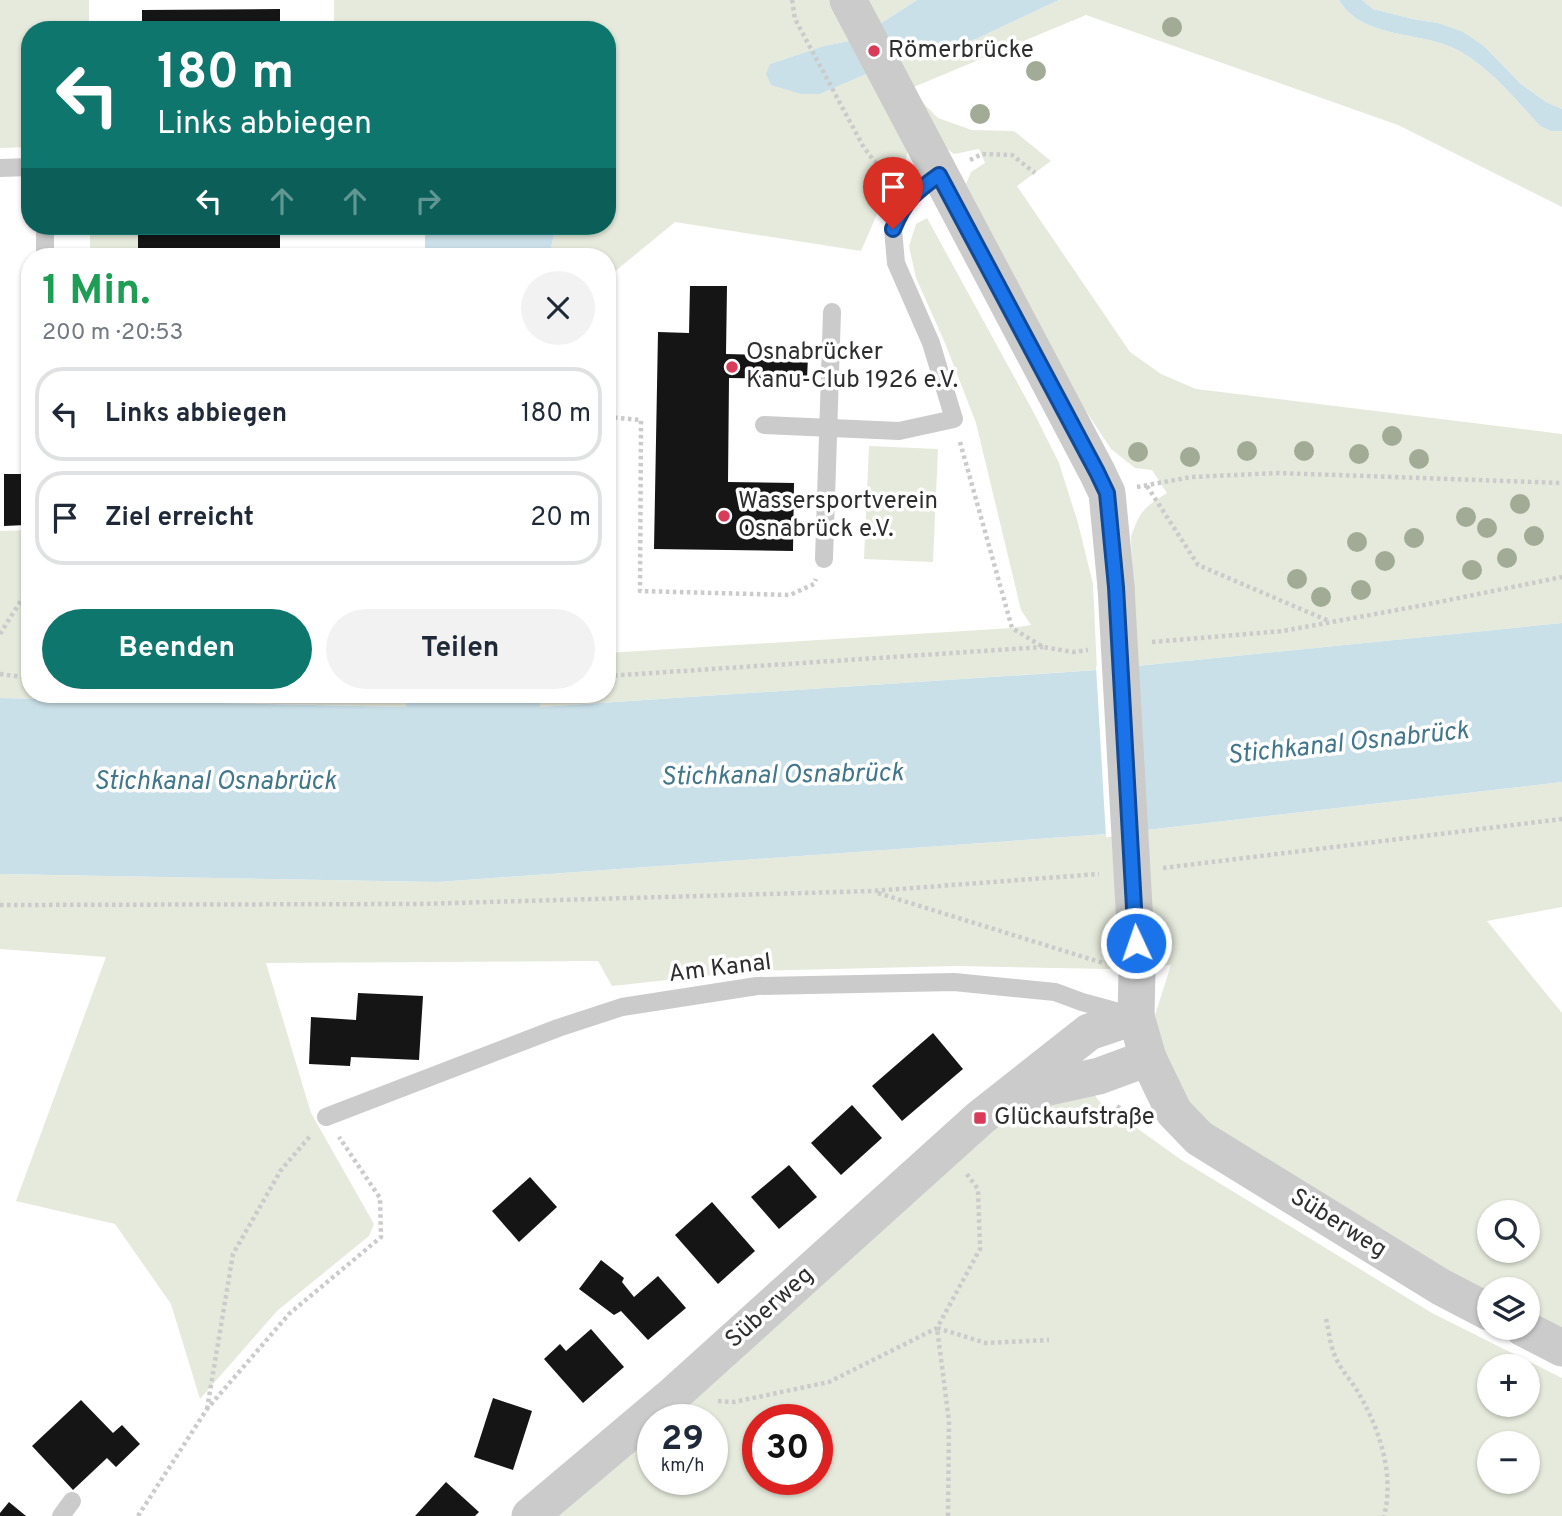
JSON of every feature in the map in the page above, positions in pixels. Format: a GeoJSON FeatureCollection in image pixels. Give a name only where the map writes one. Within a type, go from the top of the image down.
{"type":"FeatureCollection","features":[{"type":"Feature","properties":{"kind":"street"},"geometry":{"type":"LineString","coordinates":[[849,3],[898,95],[927,184],[1107,493],[1116,587],[1136,956],[1136,1016]]}},
{"type":"Feature","properties":{"kind":"street","name":"Süberweg"},"geometry":{"type":"LineString","coordinates":[[530,1516],[672,1396],[1006,1097],[1089,1032],[1136,1016],[1148,1058],[1174,1112],[1199,1138],[1441,1287],[1477,1306]]}},
{"type":"Feature","properties":{"kind":"street","name":"Süberweg"},"geometry":{"type":"LineString","coordinates":[[1006,1097],[1100,1076],[1148,1058]]}},
{"type":"Feature","properties":{"kind":"street"},"geometry":{"type":"LineString","coordinates":[[1540,1337],[1562,1348]]}},
{"type":"Feature","properties":{"kind":"lane"},"geometry":{"type":"LineString","coordinates":[[0,168],[21,167]]}},
{"type":"Feature","properties":{"kind":"lane"},"geometry":{"type":"LineString","coordinates":[[764,425],[900,431],[954,419],[930,343],[896,263],[893,229],[902,209],[927,184]]}},
{"type":"Feature","properties":{"kind":"lane"},"geometry":{"type":"LineString","coordinates":[[824,559],[832,312]]}},
{"type":"Feature","properties":{"kind":"lane","name":"Am Kanal"},"geometry":{"type":"LineString","coordinates":[[326,1117],[558,1028],[622,1007],[757,986],[954,982],[1055,992],[1136,1016]]}},
{"type":"Feature","properties":{"kind":"lane"},"geometry":{"type":"LineString","coordinates":[[61,1516],[72,1501]]}},
{"type":"Feature","properties":{"kind":"path"},"geometry":{"type":"LineString","coordinates":[[792,0],[795,19],[863,146],[874,161],[927,184],[982,154],[1012,155],[1035,173]]}},
{"type":"Feature","properties":{"kind":"path"},"geometry":{"type":"LineString","coordinates":[[616,418],[641,419],[640,591],[790,595],[814,584],[824,559]]}},
{"type":"Feature","properties":{"kind":"path"},"geometry":{"type":"LineString","coordinates":[[954,419],[1012,628],[1043,647]]}},
{"type":"Feature","properties":{"kind":"path"},"geometry":{"type":"LineString","coordinates":[[1107,493],[1191,477],[1279,473],[1562,483]]}},
{"type":"Feature","properties":{"kind":"path"},"geometry":{"type":"LineString","coordinates":[[1147,486],[1198,565],[1331,622]]}},
{"type":"Feature","properties":{"kind":"path"},"geometry":{"type":"LineString","coordinates":[[1149,642],[1283,631],[1562,577]]}},
{"type":"Feature","properties":{"kind":"path"},"geometry":{"type":"LineString","coordinates":[[0,634],[21,600]]}},
{"type":"Feature","properties":{"kind":"path"},"geometry":{"type":"LineString","coordinates":[[616,675],[1043,647],[1073,652],[1098,648]]}},
{"type":"Feature","properties":{"kind":"path"},"geometry":{"type":"LineString","coordinates":[[0,674],[21,677]]}},
{"type":"Feature","properties":{"kind":"path"},"geometry":{"type":"LineString","coordinates":[[1156,869],[1562,819]]}},
{"type":"Feature","properties":{"kind":"path"},"geometry":{"type":"LineString","coordinates":[[0,905],[419,904],[873,891],[1102,874]]}},
{"type":"Feature","properties":{"kind":"path"},"geometry":{"type":"LineString","coordinates":[[873,891],[1104,963],[1118,964],[1136,956]]}},
{"type":"Feature","properties":{"kind":"path"},"geometry":{"type":"LineString","coordinates":[[138,1516],[207,1409],[289,1314],[382,1237],[380,1198],[326,1117],[281,1170],[233,1254],[207,1409]]}},
{"type":"Feature","properties":{"kind":"path"},"geometry":{"type":"LineString","coordinates":[[672,1396],[734,1402],[829,1382],[937,1328],[980,1249],[978,1189],[947,1148]]}},
{"type":"Feature","properties":{"kind":"path"},"geometry":{"type":"LineString","coordinates":[[1326,1319],[1335,1356],[1373,1422],[1386,1463],[1387,1503],[1384,1516]]}},
{"type":"Feature","properties":{"kind":"path"},"geometry":{"type":"LineString","coordinates":[[937,1328],[986,1343],[1049,1340]]}},
{"type":"Feature","properties":{"kind":"path"},"geometry":{"type":"LineString","coordinates":[[937,1328],[949,1421],[948,1516]]}},
{"type":"Feature","properties":{"kind":"shaded area"},"geometry":{"type":"Polygon","coordinates":[[[0,0],[89,0],[89,21],[21,21],[21,147],[0,148],[0,0]]]}},
{"type":"Feature","properties":{"kind":"shaded area"},"geometry":{"type":"Polygon","coordinates":[[[334,0],[834,0],[854,40],[825,46],[770,64],[801,94],[820,94],[871,72],[908,148],[905,165],[892,180],[861,251],[675,222],[616,271],[616,248],[551,248],[554,235],[616,235],[616,21],[334,21],[334,0]]]}},
{"type":"Feature","properties":{"kind":"shaded area"},"geometry":{"type":"Polygon","coordinates":[[[861,0],[917,0],[875,27],[861,0]]]}},
{"type":"Feature","properties":{"kind":"shaded area"},"geometry":{"type":"Polygon","coordinates":[[[1059,0],[1339,0],[1350,13],[1379,29],[1430,40],[1461,52],[1493,76],[1540,126],[1551,131],[1562,131],[1562,207],[1398,125],[1086,15],[909,89],[894,61],[976,39],[1059,0]]]}},
{"type":"Feature","properties":{"kind":"shaded area"},"geometry":{"type":"Polygon","coordinates":[[[1362,0],[1562,0],[1562,109],[1546,102],[1521,84],[1485,47],[1438,23],[1373,9],[1362,0]]]}},
{"type":"Feature","properties":{"kind":"shaded area"},"geometry":{"type":"Polygon","coordinates":[[[909,89],[938,118],[972,130],[1014,131],[1051,161],[1017,186],[1130,352],[1161,374],[1196,389],[1562,434],[1562,623],[1135,666],[1131,537],[1144,510],[1167,493],[1152,470],[1135,468],[1111,449],[1080,402],[966,184],[971,172],[985,163],[979,149],[954,154],[938,142],[909,89]]]}},
{"type":"Feature","properties":{"kind":"shaded area"},"geometry":{"type":"Polygon","coordinates":[[[927,218],[1059,463],[1093,584],[1097,670],[616,702],[616,652],[1031,625],[1021,610],[976,423],[916,278],[909,246],[916,224],[927,218]]]}},
{"type":"Feature","properties":{"kind":"shaded area"},"geometry":{"type":"Polygon","coordinates":[[[90,235],[138,235],[138,248],[90,248],[90,235]]]}},
{"type":"Feature","properties":{"kind":"shaded area"},"geometry":{"type":"Polygon","coordinates":[[[869,446],[938,449],[933,562],[864,559],[869,446]]]}},
{"type":"Feature","properties":{"kind":"shaded area"},"geometry":{"type":"Polygon","coordinates":[[[21,530],[21,698],[0,698],[0,531],[21,530]]]}},
{"type":"Feature","properties":{"kind":"shaded area"},"geometry":{"type":"Polygon","coordinates":[[[226,703],[407,703],[407,707],[226,703]]]}},
{"type":"Feature","properties":{"kind":"shaded area"},"geometry":{"type":"Polygon","coordinates":[[[539,703],[599,703],[539,707],[539,703]]]}},
{"type":"Feature","properties":{"kind":"shaded area"},"geometry":{"type":"Polygon","coordinates":[[[1562,782],[1562,907],[1487,921],[1562,1013],[1562,1331],[1540,1320],[1540,1277],[1477,1277],[1477,1287],[1209,1129],[1172,1080],[1155,1015],[1171,965],[1107,969],[957,966],[751,971],[612,986],[598,961],[266,963],[311,1113],[374,1224],[369,1236],[277,1311],[200,1399],[171,1304],[115,1224],[16,1201],[106,957],[0,949],[0,874],[438,882],[1121,833],[1562,782]]]}},
{"type":"Feature","properties":{"kind":"shaded area"},"geometry":{"type":"Polygon","coordinates":[[[1091,1090],[1100,1102],[1183,1161],[1432,1313],[1477,1336],[1477,1340],[1486,1340],[1514,1354],[1477,1354],[1477,1417],[1540,1417],[1540,1367],[1562,1378],[1562,1516],[556,1516],[637,1445],[637,1495],[728,1495],[728,1404],[684,1404],[1005,1119],[1037,1101],[1091,1090]]]}},
{"type":"Feature","properties":{"kind":"water"},"geometry":{"type":"Polygon","coordinates":[[[917,0],[1059,0],[976,39],[894,61],[875,27],[917,0]]]}},
{"type":"Feature","properties":{"kind":"water"},"geometry":{"type":"Polygon","coordinates":[[[1339,0],[1362,0],[1373,9],[1438,23],[1463,32],[1485,47],[1521,84],[1546,102],[1562,109],[1562,131],[1551,131],[1540,126],[1493,76],[1461,52],[1430,40],[1379,29],[1350,13],[1339,0]]]}},
{"type":"Feature","properties":{"kind":"water"},"geometry":{"type":"Polygon","coordinates":[[[854,40],[871,72],[820,94],[801,94],[771,85],[766,74],[770,64],[824,46],[854,40]]]}},
{"type":"Feature","properties":{"kind":"water"},"geometry":{"type":"Polygon","coordinates":[[[408,235],[554,235],[551,248],[408,248],[408,235]]]}},
{"type":"Feature","properties":{"kind":"water","name":"Stichkanal Osnabrück"},"geometry":{"type":"Polygon","coordinates":[[[1562,623],[1562,782],[1121,833],[438,882],[0,874],[0,698],[21,698],[21,703],[226,703],[406,707],[406,703],[540,703],[540,707],[1097,670],[1562,623]]]}},
{"type":"Feature","properties":{"kind":"pier"},"geometry":{"type":"Polygon","coordinates":[[[408,235],[425,235],[425,248],[408,248],[408,235]]]}},
{"type":"Feature","properties":{"kind":"pier"},"geometry":{"type":"Polygon","coordinates":[[[1135,663],[1122,836],[1106,837],[1096,666],[1135,663]]]}},
{"type":"Feature","properties":{"kind":"building"},"geometry":{"type":"Polygon","coordinates":[[[280,9],[280,21],[142,21],[142,10],[280,9]]]}},
{"type":"Feature","properties":{"kind":"building"},"geometry":{"type":"Polygon","coordinates":[[[138,235],[280,235],[280,248],[138,248],[138,235]]]}},
{"type":"Feature","properties":{"kind":"building"},"geometry":{"type":"Polygon","coordinates":[[[690,286],[727,286],[726,354],[808,356],[807,379],[729,378],[728,482],[794,483],[793,551],[654,549],[658,332],[689,333],[690,286]]]}},
{"type":"Feature","properties":{"kind":"building"},"geometry":{"type":"Polygon","coordinates":[[[4,474],[21,474],[21,525],[4,526],[4,474]]]}},
{"type":"Feature","properties":{"kind":"building"},"geometry":{"type":"Polygon","coordinates":[[[358,993],[423,996],[419,1060],[351,1057],[350,1066],[309,1064],[311,1017],[356,1020],[358,993]]]}},
{"type":"Feature","properties":{"kind":"building"},"geometry":{"type":"Polygon","coordinates":[[[933,1033],[963,1069],[902,1121],[872,1086],[933,1033]]]}},
{"type":"Feature","properties":{"kind":"building"},"geometry":{"type":"Polygon","coordinates":[[[852,1105],[882,1138],[841,1175],[811,1143],[852,1105]]]}},
{"type":"Feature","properties":{"kind":"building"},"geometry":{"type":"Polygon","coordinates":[[[789,1165],[817,1197],[779,1229],[751,1197],[789,1165]]]}},
{"type":"Feature","properties":{"kind":"building"},"geometry":{"type":"Polygon","coordinates":[[[530,1177],[557,1207],[519,1242],[492,1211],[530,1177]]]}},
{"type":"Feature","properties":{"kind":"building"},"geometry":{"type":"Polygon","coordinates":[[[712,1202],[755,1251],[718,1284],[675,1235],[712,1202]]]}},
{"type":"Feature","properties":{"kind":"building"},"geometry":{"type":"Polygon","coordinates":[[[601,1260],[624,1278],[622,1282],[634,1297],[658,1276],[686,1308],[648,1340],[621,1311],[614,1315],[579,1289],[601,1260]]]}},
{"type":"Feature","properties":{"kind":"building"},"geometry":{"type":"Polygon","coordinates":[[[591,1329],[624,1367],[583,1403],[544,1359],[560,1344],[566,1351],[591,1329]]]}},
{"type":"Feature","properties":{"kind":"building"},"geometry":{"type":"Polygon","coordinates":[[[493,1398],[532,1411],[513,1470],[474,1457],[493,1398]]]}},
{"type":"Feature","properties":{"kind":"building"},"geometry":{"type":"Polygon","coordinates":[[[81,1400],[113,1433],[122,1425],[140,1444],[116,1467],[107,1458],[73,1490],[32,1446],[81,1400]]]}},
{"type":"Feature","properties":{"kind":"building"},"geometry":{"type":"Polygon","coordinates":[[[446,1482],[479,1512],[475,1516],[415,1516],[446,1482]]]}},
{"type":"Feature","properties":{"kind":"building"},"geometry":{"type":"Polygon","coordinates":[[[9,1502],[26,1516],[0,1516],[9,1502]]]}},
{"type":"Feature","properties":{"kind":"place","name":"Römerbrücke"},"geometry":{"type":"Point","coordinates":[874,51]}},
{"type":"Feature","properties":{"kind":"place","name":"Osnabrücker Kanu-Club 1926 e.V."},"geometry":{"type":"Point","coordinates":[732,367]}},
{"type":"Feature","properties":{"kind":"place","name":"Wassersportverein Osnabrück e.V."},"geometry":{"type":"Point","coordinates":[724,516]}},
{"type":"Feature","properties":{"kind":"place","name":"Glückaufstraße"},"geometry":{"type":"Point","coordinates":[980,1118]}},
{"type":"Feature","properties":{"kind":"route"},"geometry":{"type":"LineString","coordinates":[[893,229],[902,209],[915,192],[939,175],[1107,493],[1116,587],[1136,943]]}}]}
